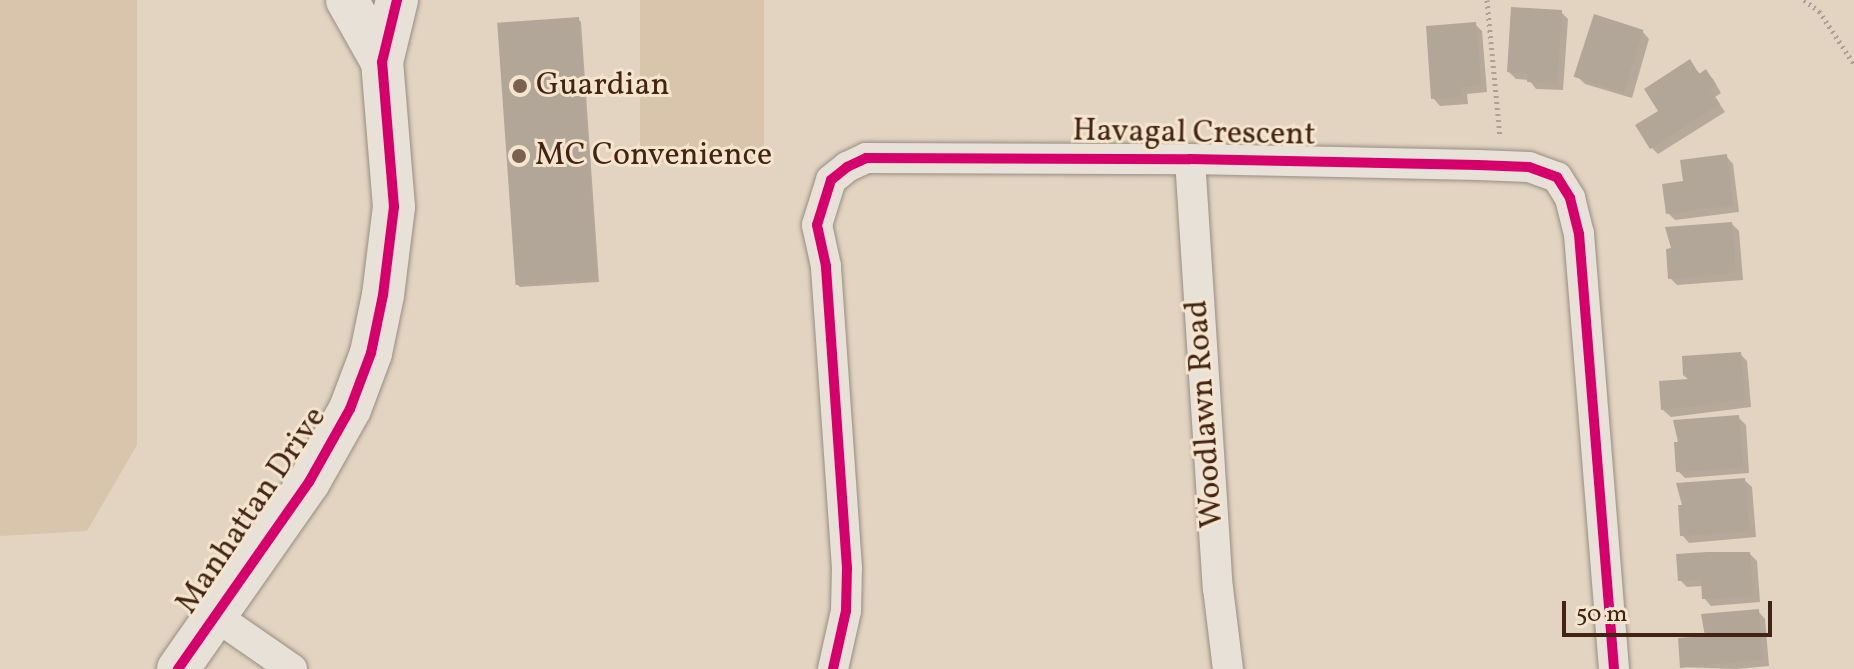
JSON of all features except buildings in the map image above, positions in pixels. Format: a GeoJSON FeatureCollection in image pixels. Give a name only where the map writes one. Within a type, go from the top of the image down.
{"type":"FeatureCollection","features":[{"type":"Feature","properties":{"kind":"street","name":"Manhattan Drive"},"geometry":{"type":"LineString","coordinates":[[347,0],[382,62]]}},
{"type":"Feature","properties":{"kind":"street","name":"Manhattan Drive"},"geometry":{"type":"LineString","coordinates":[[178,669],[309,482],[350,409],[371,353],[383,295],[394,207],[382,62],[397,0]]}},
{"type":"Feature","properties":{"kind":"street","name":"Havagal Crescent"},"geometry":{"type":"LineString","coordinates":[[833,669],[846,611],[847,568],[826,266],[817,225],[831,180],[847,167],[866,158],[1190,159],[1503,166],[1529,167],[1557,177],[1570,198],[1579,234],[1614,669]]}},
{"type":"Feature","properties":{"kind":"street","name":"Woodlawn Road"},"geometry":{"type":"LineString","coordinates":[[1190,159],[1218,588],[1228,669]]}},
{"type":"Feature","properties":{"kind":"street"},"geometry":{"type":"LineString","coordinates":[[214,615],[292,669]]}},
{"type":"Feature","properties":{"kind":"path"},"geometry":{"type":"LineString","coordinates":[[1487,0],[1503,166]]}},
{"type":"Feature","properties":{"kind":"path"},"geometry":{"type":"LineString","coordinates":[[1804,0],[1819,11],[1854,64]]}},
{"type":"Feature","properties":{"kind":"shaded area"},"geometry":{"type":"Polygon","coordinates":[[[0,0],[137,0],[137,445],[87,531],[0,536],[0,0]]]}},
{"type":"Feature","properties":{"kind":"shaded area"},"geometry":{"type":"Polygon","coordinates":[[[640,0],[764,0],[764,162],[640,162],[640,0]]]}},
{"type":"Feature","properties":{"kind":"cycle path"},"geometry":{"type":"LineString","coordinates":[[178,669],[309,482],[350,409],[371,353],[383,295],[394,207],[382,62],[397,0]]}},
{"type":"Feature","properties":{"kind":"cycle path"},"geometry":{"type":"LineString","coordinates":[[833,669],[846,611],[847,568],[826,266],[817,225],[831,180],[847,167],[866,158],[1190,159],[1478,165],[1529,167],[1557,177],[1570,198],[1579,234],[1614,669]]}},
{"type":"Feature","properties":{"kind":"place","name":"Guardian"},"geometry":{"type":"Point","coordinates":[520,86]}},
{"type":"Feature","properties":{"kind":"place","name":"MC Convenience"},"geometry":{"type":"Point","coordinates":[519,156]}}]}
